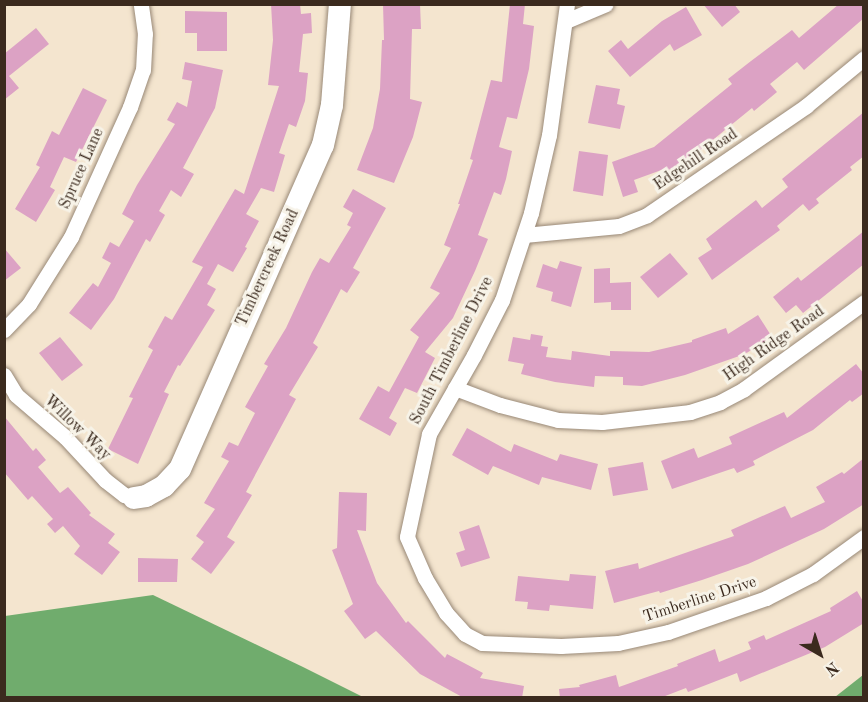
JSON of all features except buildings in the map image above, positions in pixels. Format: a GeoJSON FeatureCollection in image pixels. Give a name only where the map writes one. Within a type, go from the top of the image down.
{"type":"FeatureCollection","features":[{"type":"Feature","properties":{"kind":"street","name":"Spruce Lane"},"geometry":{"type":"LineString","coordinates":[[4,330],[29,303],[71,237],[130,107],[143,70],[145,34],[141,4]]}},
{"type":"Feature","properties":{"kind":"street","name":"Timbercreek Road"},"geometry":{"type":"LineString","coordinates":[[134,498],[146,496],[164,486],[180,469],[323,145],[332,105],[340,4]]}},
{"type":"Feature","properties":{"kind":"street","name":"South Timberline Drive"},"geometry":{"type":"LineString","coordinates":[[440,604],[425,578],[407,537],[429,434],[502,300],[524,235],[549,135],[567,4]]}},
{"type":"Feature","properties":{"kind":"street"},"geometry":{"type":"LineString","coordinates":[[566,21],[606,4]]}},
{"type":"Feature","properties":{"kind":"street","name":"Edgehill Road"},"geometry":{"type":"LineString","coordinates":[[524,235],[610,228],[647,215],[806,106],[864,58]]}},
{"type":"Feature","properties":{"kind":"street","name":"High Ridge Road"},"geometry":{"type":"LineString","coordinates":[[455,388],[500,405],[558,420],[602,422],[690,412],[720,402],[744,389],[864,302]]}},
{"type":"Feature","properties":{"kind":"street","name":"Willow Way"},"geometry":{"type":"LineString","coordinates":[[4,375],[16,395],[65,437],[105,480],[124,495],[134,498]]}},
{"type":"Feature","properties":{"kind":"street","name":"Timberline Drive"},"geometry":{"type":"LineString","coordinates":[[440,604],[465,634],[482,643],[505,645],[533,643],[561,646],[618,643],[669,632],[766,598],[813,574],[864,537]]}},
{"type":"Feature","properties":{"kind":"green space"},"geometry":{"type":"Polygon","coordinates":[[[153,595],[363,697],[5,697],[5,616],[153,595]]]}},
{"type":"Feature","properties":{"kind":"green space"},"geometry":{"type":"Polygon","coordinates":[[[863,675],[863,697],[835,697],[863,675]]]}}]}
